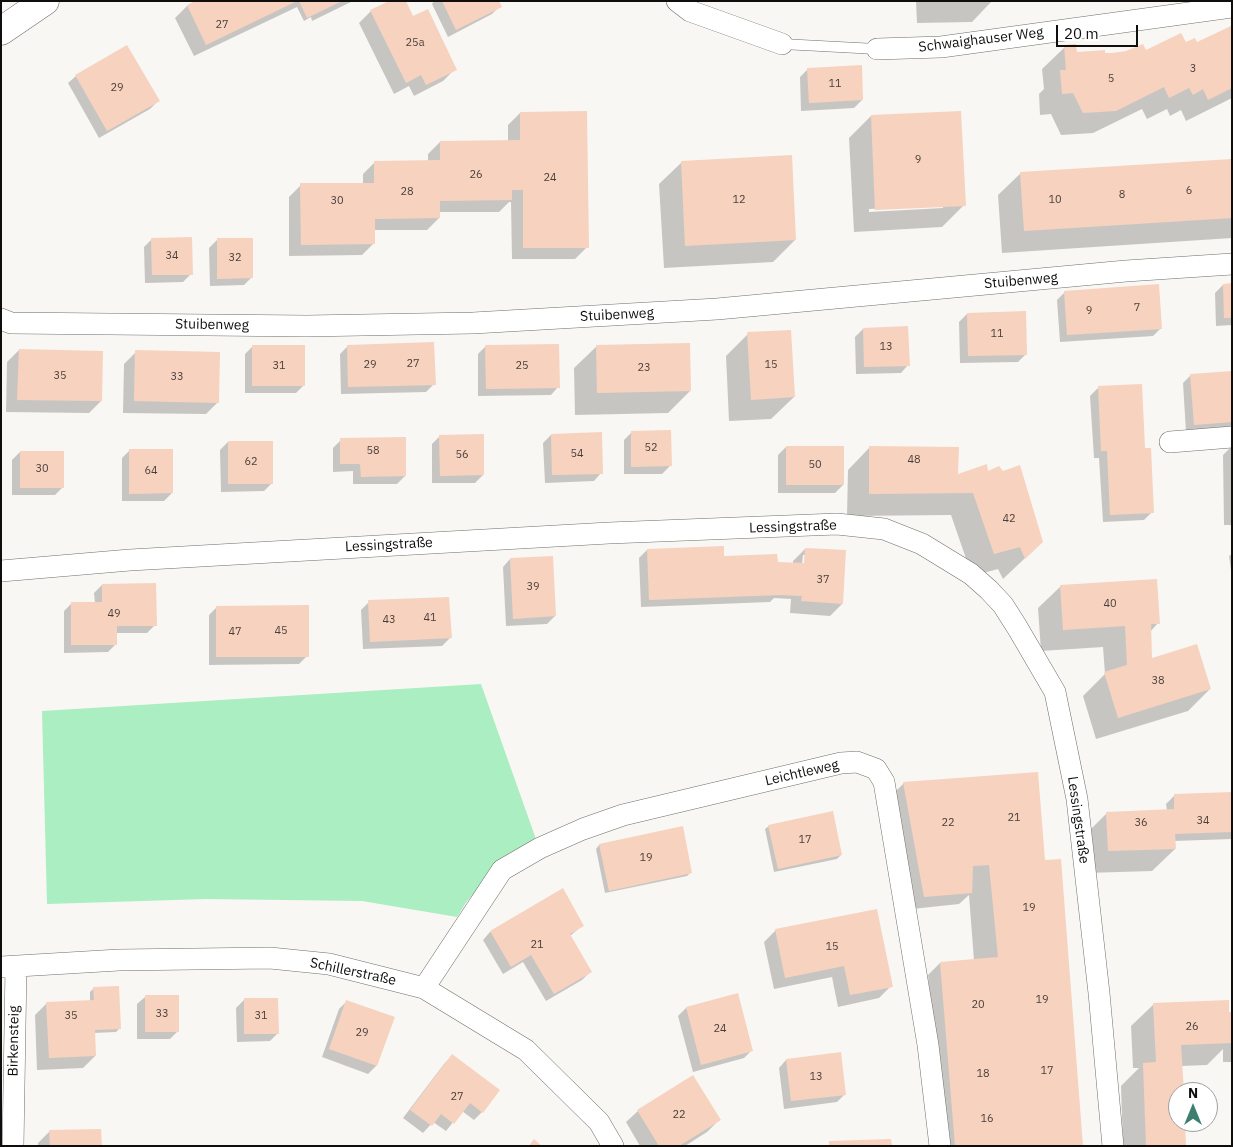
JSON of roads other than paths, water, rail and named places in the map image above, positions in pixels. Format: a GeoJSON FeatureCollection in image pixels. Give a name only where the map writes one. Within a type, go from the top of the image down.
{"type":"FeatureCollection","features":[{"type":"Feature","properties":{"kind":"street"},"geometry":{"type":"LineString","coordinates":[[1,30],[45,1]]}},
{"type":"Feature","properties":{"kind":"street","name":"Schwaighauser Weg"},"geometry":{"type":"LineString","coordinates":[[677,1],[690,11],[782,44]]}},
{"type":"Feature","properties":{"kind":"street","name":"Schwaighauser Weg"},"geometry":{"type":"LineString","coordinates":[[877,50],[941,47],[1232,7]]}},
{"type":"Feature","properties":{"kind":"street","name":"Stuibenweg"},"geometry":{"type":"LineString","coordinates":[[1,319],[11,323],[287,326],[473,323],[717,309],[1126,271],[1232,264]]}},
{"type":"Feature","properties":{"kind":"street"},"geometry":{"type":"LineString","coordinates":[[1170,442],[1232,437]]}},
{"type":"Feature","properties":{"kind":"street","name":"Lessingstraße"},"geometry":{"type":"LineString","coordinates":[[1,571],[130,560],[609,533],[837,524],[884,529],[922,544],[971,574],[994,595],[1017,627],[1055,692],[1077,799],[1098,983],[1113,1146]]}},
{"type":"Feature","properties":{"kind":"street","name":"Leichtleweg"},"geometry":{"type":"LineString","coordinates":[[424,988],[502,870],[540,848],[623,814],[841,763],[858,762],[876,769],[884,782],[928,1045],[940,1146]]}},
{"type":"Feature","properties":{"kind":"street","name":"Schillerstraße"},"geometry":{"type":"LineString","coordinates":[[8,967],[119,960],[270,958],[329,964],[424,988],[526,1050],[599,1122],[613,1146]]}},
{"type":"Feature","properties":{"kind":"street","name":"Birkensteig"},"geometry":{"type":"LineString","coordinates":[[8,967],[13,1146]]}},
{"type":"Feature","properties":{"kind":"lane","name":"Schwaighauser Weg"},"geometry":{"type":"LineString","coordinates":[[782,44],[877,50]]}}]}
